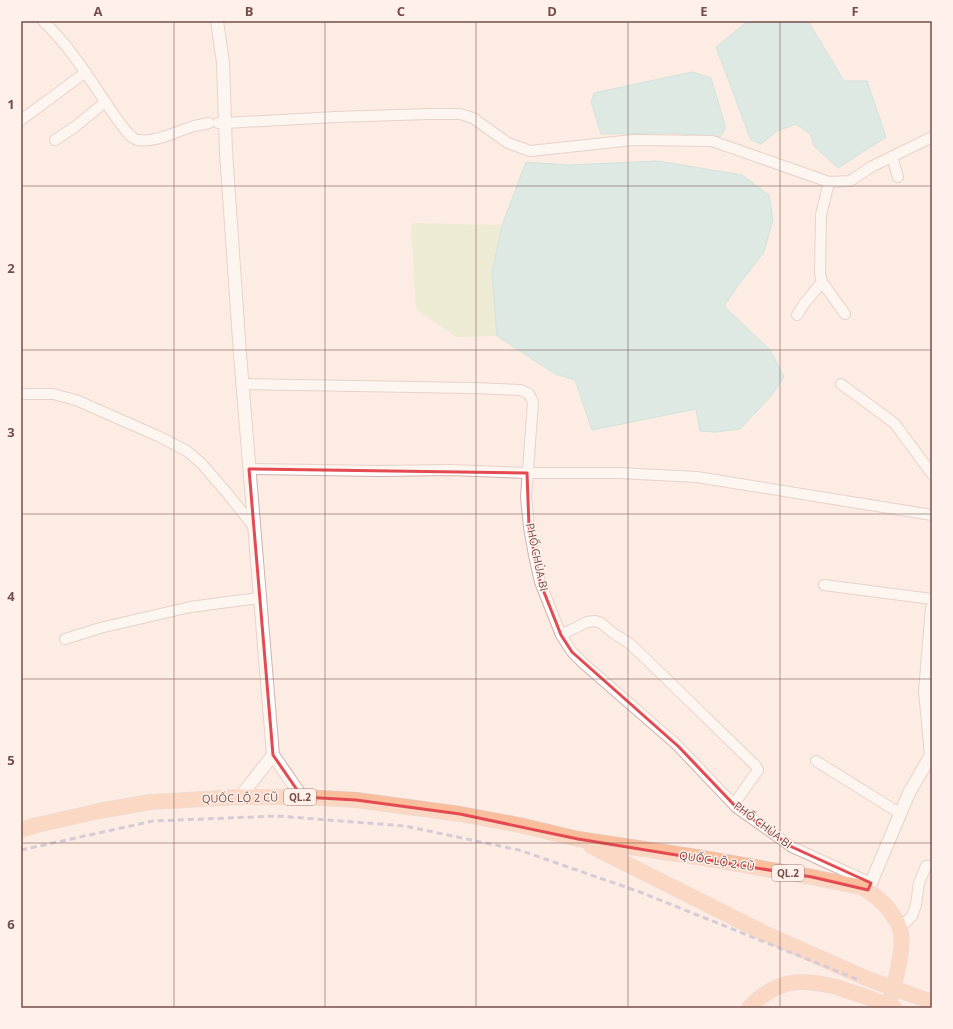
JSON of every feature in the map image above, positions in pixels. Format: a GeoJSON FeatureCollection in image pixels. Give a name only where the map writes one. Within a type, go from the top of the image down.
{"type":"FeatureCollection","features":[{"type":"Feature","properties":{"kind":"main road","name":"QUỐC LỘ 2 CŨ"},"geometry":{"type":"LineString","coordinates":[[21,830],[99,810],[150,802],[302,797],[356,800],[460,814],[519,825],[578,839],[703,858],[860,887],[869,886],[892,913],[900,928],[900,956],[888,1008]]}},
{"type":"Feature","properties":{"kind":"main road","name":"QUỐC LỘ 2 CŨ"},"geometry":{"type":"LineString","coordinates":[[578,839],[764,932],[868,979],[932,1002]]}},
{"type":"Feature","properties":{"kind":"main road"},"geometry":{"type":"LineString","coordinates":[[749,1008],[763,995],[784,984],[794,982],[836,987],[895,1008]]}},
{"type":"Feature","properties":{"kind":"street"},"geometry":{"type":"LineString","coordinates":[[43,21],[52,29],[86,72],[105,102],[135,140],[146,141],[195,126],[217,123],[335,117],[460,114],[473,118],[508,143],[530,151],[633,140],[712,141],[829,182],[850,181],[871,167],[932,137]]}},
{"type":"Feature","properties":{"kind":"street"},"geometry":{"type":"LineString","coordinates":[[217,21],[223,63],[217,123],[234,272],[259,598],[273,755],[302,797]]}},
{"type":"Feature","properties":{"kind":"street"},"geometry":{"type":"LineString","coordinates":[[21,120],[86,72]]}},
{"type":"Feature","properties":{"kind":"street"},"geometry":{"type":"LineString","coordinates":[[55,140],[76,126],[105,102]]}},
{"type":"Feature","properties":{"kind":"street"},"geometry":{"type":"LineString","coordinates":[[892,157],[898,177]]}},
{"type":"Feature","properties":{"kind":"street"},"geometry":{"type":"LineString","coordinates":[[829,182],[821,216],[820,274],[822,282],[845,314]]}},
{"type":"Feature","properties":{"kind":"street"},"geometry":{"type":"LineString","coordinates":[[797,315],[822,282]]}},
{"type":"Feature","properties":{"kind":"street","name":"PHỐ CHÙA BI"},"geometry":{"type":"LineString","coordinates":[[243,384],[472,388],[521,390],[529,394],[532,402],[526,497],[529,527],[540,582],[561,635],[572,652],[676,744],[737,808],[792,848],[869,886]]}},
{"type":"Feature","properties":{"kind":"street"},"geometry":{"type":"LineString","coordinates":[[841,384],[895,424],[932,474]]}},
{"type":"Feature","properties":{"kind":"street"},"geometry":{"type":"LineString","coordinates":[[21,394],[53,394],[76,400],[187,451],[201,463],[254,527]]}},
{"type":"Feature","properties":{"kind":"street"},"geometry":{"type":"LineString","coordinates":[[249,469],[379,471],[450,470],[527,474],[619,473],[696,477],[932,515]]}},
{"type":"Feature","properties":{"kind":"street"},"geometry":{"type":"LineString","coordinates":[[824,585],[932,599]]}},
{"type":"Feature","properties":{"kind":"street"},"geometry":{"type":"LineString","coordinates":[[65,639],[100,628],[190,607],[259,598]]}},
{"type":"Feature","properties":{"kind":"street"},"geometry":{"type":"LineString","coordinates":[[869,886],[909,793],[931,755],[925,690],[932,608]]}},
{"type":"Feature","properties":{"kind":"street"},"geometry":{"type":"LineString","coordinates":[[561,635],[587,622],[595,621],[601,623],[629,643],[708,719],[756,766],[758,770],[734,804]]}},
{"type":"Feature","properties":{"kind":"street"},"geometry":{"type":"LineString","coordinates":[[240,798],[273,755]]}},
{"type":"Feature","properties":{"kind":"street"},"geometry":{"type":"LineString","coordinates":[[816,761],[900,814]]}},
{"type":"Feature","properties":{"kind":"street"},"geometry":{"type":"LineString","coordinates":[[900,928],[912,916],[916,905],[919,883],[926,866],[932,866]]}},
{"type":"Feature","properties":{"kind":"highlighted area"},"geometry":{"type":"Polygon","coordinates":[[[249,469],[527,473],[529,527],[540,582],[561,635],[572,652],[679,747],[737,808],[792,847],[871,883],[868,890],[812,877],[578,839],[460,814],[356,800],[302,797],[273,755],[249,469]]]}},
{"type":"Feature","properties":{"kind":"green space"},"geometry":{"type":"Polygon","coordinates":[[[411,223],[502,225],[492,273],[497,336],[456,337],[416,309],[411,223]]]}},
{"type":"Feature","properties":{"kind":"water"},"geometry":{"type":"Polygon","coordinates":[[[748,21],[808,21],[844,81],[867,81],[886,137],[838,168],[814,146],[811,135],[796,124],[777,131],[761,144],[751,140],[716,47],[748,21]]]}},
{"type":"Feature","properties":{"kind":"water"},"geometry":{"type":"Polygon","coordinates":[[[692,72],[711,78],[725,125],[725,129],[720,137],[672,133],[601,134],[591,102],[594,93],[692,72]]]}},
{"type":"Feature","properties":{"kind":"water"},"geometry":{"type":"Polygon","coordinates":[[[658,161],[742,175],[769,195],[773,220],[764,252],[724,306],[770,350],[784,377],[771,396],[740,429],[716,432],[700,431],[696,409],[592,430],[575,380],[555,374],[497,336],[492,273],[502,225],[526,162],[569,165],[658,161]]]}},
{"type":"Feature","properties":{"kind":"railway"},"geometry":{"type":"LineString","coordinates":[[21,850],[153,821],[277,816],[405,826],[519,850],[640,892],[929,1008]]}}]}
